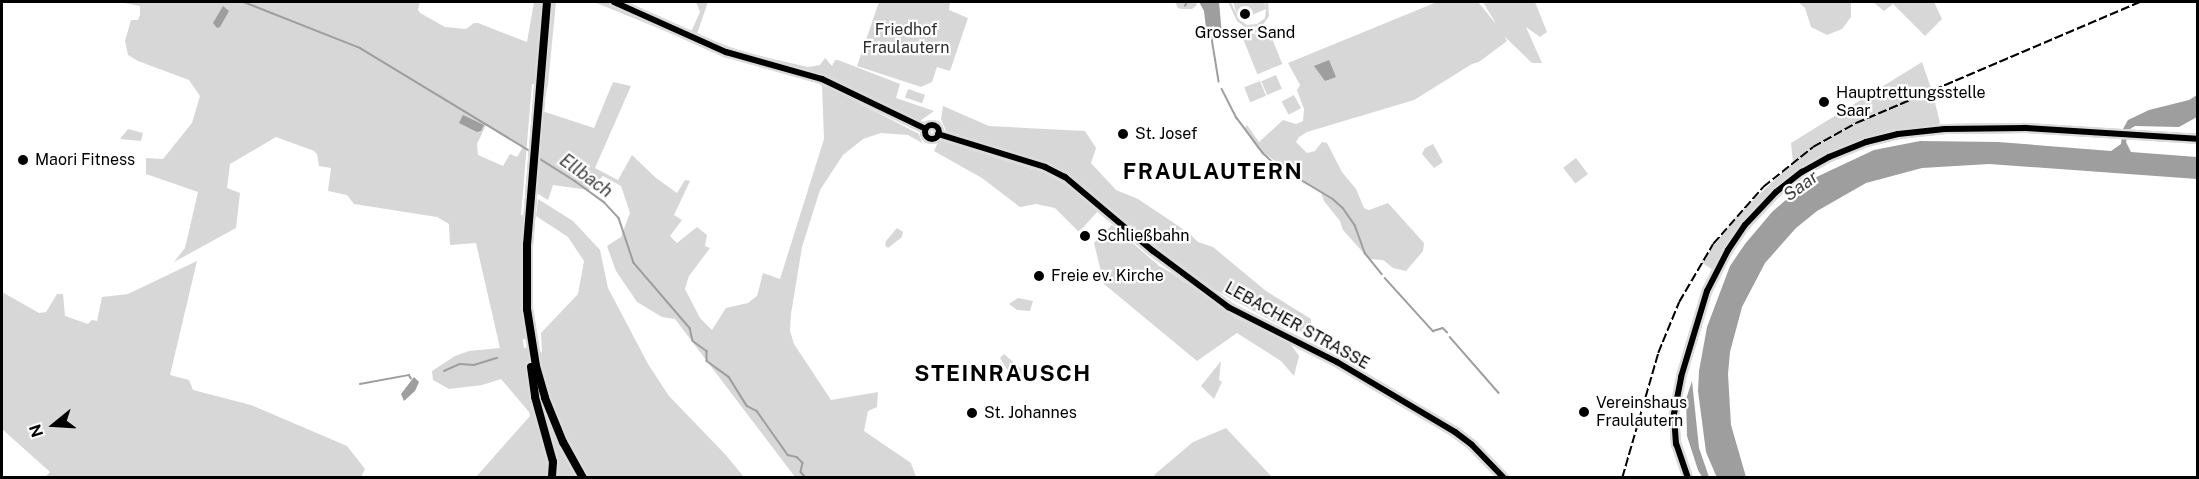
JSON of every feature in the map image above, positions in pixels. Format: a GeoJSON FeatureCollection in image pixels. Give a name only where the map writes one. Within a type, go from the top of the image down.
{"type":"FeatureCollection","features":[{"type":"Feature","properties":{"kind":"highway"},"geometry":{"type":"LineString","coordinates":[[538,84],[542,2]]}},
{"type":"Feature","properties":{"kind":"highway"},"geometry":{"type":"LineString","coordinates":[[547,2],[521,274],[535,396],[553,462],[552,477]]}},
{"type":"Feature","properties":{"kind":"highway"},"geometry":{"type":"LineString","coordinates":[[529,343],[549,410],[583,477]]}},
{"type":"Feature","properties":{"kind":"highway"},"geometry":{"type":"LineString","coordinates":[[531,367],[551,427],[578,477]]}},
{"type":"Feature","properties":{"kind":"main road","name":"LEBACHER STRASSE"},"geometry":{"type":"LineString","coordinates":[[614,2],[726,52],[822,79],[926,129],[934,125],[938,129],[938,134],[1045,167],[1074,184],[1153,251],[1228,307],[1337,362],[1455,432],[1472,445],[1504,477]]}},
{"type":"Feature","properties":{"kind":"main road"},"geometry":{"type":"LineString","coordinates":[[1688,477],[1676,444],[1674,414],[1679,384],[1702,305],[1716,270],[1733,241],[1755,214],[1785,185],[1837,153],[1866,142],[1898,135],[1976,127],[2198,139]]}},
{"type":"Feature","properties":{"kind":"green space"},"geometry":{"type":"Polygon","coordinates":[[[119,2],[420,2],[418,10],[420,13],[445,27],[466,29],[478,23],[527,42],[534,2],[556,2],[548,84],[543,107],[544,85],[532,84],[521,215],[533,216],[533,338],[523,339],[524,348],[535,346],[542,353],[541,333],[578,294],[584,261],[568,237],[536,216],[538,199],[573,221],[600,250],[608,288],[648,364],[669,396],[744,477],[476,477],[530,416],[501,379],[482,385],[449,389],[433,380],[432,371],[455,356],[469,351],[500,348],[476,243],[450,245],[449,224],[437,217],[354,204],[347,195],[328,191],[331,168],[319,166],[317,154],[314,151],[276,137],[230,164],[227,188],[240,193],[236,228],[174,262],[185,248],[198,192],[146,174],[146,158],[163,159],[192,123],[200,96],[189,80],[128,55],[125,41],[131,20],[138,20],[140,6],[119,2]],[[486,125],[477,144],[478,155],[503,166],[510,154],[517,157],[523,147],[486,125]]]}},
{"type":"Feature","properties":{"kind":"green space"},"geometry":{"type":"Polygon","coordinates":[[[594,2],[623,2],[691,32],[700,12],[696,2],[708,2],[697,34],[743,52],[808,67],[820,65],[825,58],[832,66],[835,60],[838,60],[900,84],[896,98],[934,111],[920,121],[837,82],[834,90],[919,134],[922,143],[908,135],[881,133],[863,139],[843,155],[820,190],[802,247],[790,331],[794,344],[831,400],[878,392],[877,407],[868,411],[864,431],[911,463],[916,477],[795,477],[675,319],[662,317],[637,302],[616,271],[607,246],[621,237],[630,213],[621,186],[603,176],[589,190],[553,185],[548,200],[535,192],[542,111],[594,128],[613,82],[631,86],[595,168],[618,180],[632,155],[656,178],[677,193],[685,180],[690,181],[674,215],[682,220],[670,236],[677,243],[697,227],[707,235],[705,246],[710,248],[689,276],[685,289],[700,318],[712,330],[726,308],[748,303],[757,296],[763,273],[780,279],[824,139],[822,84],[724,55],[594,2]]]}},
{"type":"Feature","properties":{"kind":"green space","name":"Friedhof Fraulautern"},"geometry":{"type":"Polygon","coordinates":[[[879,2],[950,2],[949,10],[968,18],[950,71],[937,67],[932,82],[921,87],[857,66],[879,2]]]}},
{"type":"Feature","properties":{"kind":"green space"},"geometry":{"type":"Polygon","coordinates":[[[1175,2],[1195,2],[1197,5],[1192,9],[1181,9],[1175,2]]]}},
{"type":"Feature","properties":{"kind":"green space","name":"Grosser Sand"},"geometry":{"type":"Polygon","coordinates":[[[1228,2],[1231,2],[1238,17],[1233,2],[1264,2],[1266,8],[1265,2],[1268,2],[1269,16],[1262,26],[1246,28],[1237,21],[1228,2]],[[1266,9],[1240,20],[1247,25],[1257,24],[1265,18],[1266,9]]]}},
{"type":"Feature","properties":{"kind":"green space"},"geometry":{"type":"Polygon","coordinates":[[[1437,2],[1478,2],[1496,24],[1483,2],[1535,2],[1547,32],[1540,37],[1526,27],[1542,63],[1532,63],[1504,36],[1507,41],[1479,62],[1472,64],[1414,100],[1307,132],[1296,142],[1307,153],[1315,151],[1322,142],[1327,143],[1342,172],[1356,189],[1364,208],[1369,210],[1388,203],[1424,243],[1423,251],[1406,271],[1393,268],[1383,260],[1369,259],[1343,230],[1340,221],[1324,201],[1321,193],[1258,149],[1244,129],[1247,125],[1259,142],[1283,120],[1296,124],[1303,121],[1304,109],[1297,90],[1300,85],[1288,63],[1437,2]]]}},
{"type":"Feature","properties":{"kind":"green space"},"geometry":{"type":"Polygon","coordinates":[[[1798,2],[1851,2],[1851,17],[1842,29],[1827,35],[1811,27],[1805,8],[1798,2]]]}},
{"type":"Feature","properties":{"kind":"green space"},"geometry":{"type":"Polygon","coordinates":[[[1873,2],[1934,2],[1942,19],[1925,36],[1893,4],[1884,11],[1873,2]]]}},
{"type":"Feature","properties":{"kind":"green space"},"geometry":{"type":"Polygon","coordinates":[[[1267,26],[1282,64],[1257,74],[1242,36],[1267,26]]]}},
{"type":"Feature","properties":{"kind":"green space"},"geometry":{"type":"Polygon","coordinates":[[[1922,62],[1940,123],[1871,136],[1811,163],[1759,204],[1734,234],[1713,270],[1701,262],[1738,214],[1793,163],[1791,143],[1922,62]]]}},
{"type":"Feature","properties":{"kind":"green space"},"geometry":{"type":"Polygon","coordinates":[[[1276,75],[1282,89],[1267,95],[1261,81],[1276,75]]]}},
{"type":"Feature","properties":{"kind":"green space"},"geometry":{"type":"Polygon","coordinates":[[[1260,81],[1266,96],[1250,102],[1244,87],[1260,81]]]}},
{"type":"Feature","properties":{"kind":"green space"},"geometry":{"type":"Polygon","coordinates":[[[908,89],[925,95],[922,103],[905,98],[908,89]]]}},
{"type":"Feature","properties":{"kind":"green space"},"geometry":{"type":"Polygon","coordinates":[[[1294,95],[1301,108],[1289,115],[1282,102],[1294,95]]]}},
{"type":"Feature","properties":{"kind":"green space"},"geometry":{"type":"Polygon","coordinates":[[[943,106],[989,126],[1085,131],[1096,148],[1091,163],[1116,190],[1138,199],[1189,233],[1198,242],[1213,247],[1266,291],[1311,319],[1311,328],[1302,332],[1281,326],[1215,290],[1161,250],[1069,174],[1048,163],[946,131],[941,119],[943,106]]]}},
{"type":"Feature","properties":{"kind":"green space"},"geometry":{"type":"Polygon","coordinates":[[[128,129],[143,133],[141,141],[120,139],[128,129]]]}},
{"type":"Feature","properties":{"kind":"green space"},"geometry":{"type":"Polygon","coordinates":[[[939,140],[1043,172],[1067,185],[1098,211],[1079,232],[1055,208],[1036,204],[1020,207],[982,178],[934,151],[939,140]]]}},
{"type":"Feature","properties":{"kind":"green space"},"geometry":{"type":"Polygon","coordinates":[[[1433,144],[1443,162],[1434,168],[1422,154],[1425,148],[1433,144]]]}},
{"type":"Feature","properties":{"kind":"green space"},"geometry":{"type":"Polygon","coordinates":[[[1576,158],[1588,174],[1575,184],[1563,168],[1576,158]]]}},
{"type":"Feature","properties":{"kind":"green space"},"geometry":{"type":"Polygon","coordinates":[[[1112,225],[1159,266],[1235,317],[1289,342],[1299,356],[1294,376],[1281,361],[1237,333],[1197,361],[1104,284],[1094,243],[1112,225]]]}},
{"type":"Feature","properties":{"kind":"green space"},"geometry":{"type":"Polygon","coordinates":[[[897,228],[903,232],[902,237],[888,248],[885,245],[886,241],[897,228]]]}},
{"type":"Feature","properties":{"kind":"green space"},"geometry":{"type":"Polygon","coordinates":[[[197,261],[170,375],[189,380],[193,390],[251,405],[347,446],[365,469],[361,477],[45,477],[50,472],[2,429],[2,292],[39,313],[46,312],[57,294],[63,294],[65,316],[88,324],[92,320],[97,321],[102,297],[128,294],[197,261]]]}},
{"type":"Feature","properties":{"kind":"green space"},"geometry":{"type":"Polygon","coordinates":[[[1018,298],[1033,301],[1030,311],[1017,310],[1009,304],[1018,298]]]}},
{"type":"Feature","properties":{"kind":"green space"},"geometry":{"type":"Polygon","coordinates":[[[1004,354],[1028,375],[1023,379],[1013,379],[1000,358],[1004,354]]]}},
{"type":"Feature","properties":{"kind":"green space"},"geometry":{"type":"Polygon","coordinates":[[[1221,361],[1219,380],[1222,382],[1214,399],[1201,386],[1221,361]]]}},
{"type":"Feature","properties":{"kind":"green space"},"geometry":{"type":"Polygon","coordinates":[[[1226,428],[1272,477],[1157,478],[1154,475],[1193,442],[1226,428]]]}},
{"type":"Feature","properties":{"kind":"shaded area"},"geometry":{"type":"Polygon","coordinates":[[[1199,2],[1219,2],[1222,35],[1207,37],[1204,11],[1199,2]]]}},
{"type":"Feature","properties":{"kind":"shaded area"},"geometry":{"type":"Polygon","coordinates":[[[223,6],[229,11],[220,27],[217,28],[213,23],[223,6]]]}},
{"type":"Feature","properties":{"kind":"shaded area"},"geometry":{"type":"Polygon","coordinates":[[[1329,60],[1336,77],[1325,81],[1314,66],[1329,60]]]}},
{"type":"Feature","properties":{"kind":"shaded area"},"geometry":{"type":"Polygon","coordinates":[[[2197,95],[2197,117],[2179,127],[2135,126],[2130,129],[2126,142],[2131,152],[2197,157],[2197,179],[1989,164],[1922,168],[1866,183],[1817,211],[1796,228],[1765,263],[1742,307],[1730,352],[1728,374],[1731,425],[1746,477],[1717,478],[1706,452],[1698,391],[1707,327],[1730,266],[1745,244],[1772,212],[1808,181],[1874,150],[1920,141],[1998,142],[2111,151],[2121,144],[2123,129],[2128,120],[2149,110],[2189,100],[2197,95]]]}},
{"type":"Feature","properties":{"kind":"shaded area"},"geometry":{"type":"Polygon","coordinates":[[[463,115],[484,125],[481,131],[477,132],[459,123],[463,115]]]}},
{"type":"Feature","properties":{"kind":"shaded area"},"geometry":{"type":"Polygon","coordinates":[[[414,377],[419,382],[415,391],[404,401],[401,394],[414,377]]]}},
{"type":"Feature","properties":{"kind":"shaded area"},"geometry":{"type":"Polygon","coordinates":[[[1692,381],[1699,448],[1709,477],[1702,477],[1698,470],[1687,436],[1686,399],[1692,381]]]}},
{"type":"Feature","properties":{"kind":"waterway","name":"Ellbach"},"geometry":{"type":"LineString","coordinates":[[244,2],[360,48],[532,152]]}},
{"type":"Feature","properties":{"kind":"waterway"},"geometry":{"type":"LineString","coordinates":[[1185,6],[1187,2]]}},
{"type":"Feature","properties":{"kind":"waterway"},"geometry":{"type":"LineString","coordinates":[[1212,38],[1219,81]]}},
{"type":"Feature","properties":{"kind":"waterway"},"geometry":{"type":"LineString","coordinates":[[1222,89],[1237,118],[1263,153],[1276,165],[1333,199],[1343,208],[1355,225],[1365,253],[1382,274]]}},
{"type":"Feature","properties":{"kind":"waterway","name":"Ellbach"},"geometry":{"type":"LineString","coordinates":[[537,157],[604,202],[619,218],[634,263],[690,328],[693,341],[707,351],[707,361],[729,377],[747,406],[757,411],[788,455],[797,457],[803,463],[801,472],[806,478]]}},
{"type":"Feature","properties":{"kind":"waterway"},"geometry":{"type":"LineString","coordinates":[[1385,278],[1433,331],[1443,328],[1447,332]]}},
{"type":"Feature","properties":{"kind":"waterway"},"geometry":{"type":"LineString","coordinates":[[1450,337],[1499,393]]}},
{"type":"Feature","properties":{"kind":"waterway"},"geometry":{"type":"LineString","coordinates":[[444,371],[460,364],[474,365],[497,358]]}},
{"type":"Feature","properties":{"kind":"waterway"},"geometry":{"type":"LineString","coordinates":[[360,384],[409,375],[411,378]]}},
{"type":"Feature","properties":{"kind":"railway"},"geometry":{"type":"LineString","coordinates":[[1622,478],[1658,353],[1679,302],[1713,244],[1763,187],[1813,147],[1856,123],[2140,2]]}},
{"type":"Feature","properties":{"kind":"place","name":"Grosser Sand"},"geometry":{"type":"Point","coordinates":[1245,14]}},
{"type":"Feature","properties":{"kind":"place","name":"Hauptrettungsstelle Saar"},"geometry":{"type":"Point","coordinates":[1824,102]}},
{"type":"Feature","properties":{"kind":"place","name":"St. Josef"},"geometry":{"type":"Point","coordinates":[1123,134]}},
{"type":"Feature","properties":{"kind":"place","name":"Maori Fitness"},"geometry":{"type":"Point","coordinates":[23,160]}},
{"type":"Feature","properties":{"kind":"place","name":"Schließbahn"},"geometry":{"type":"Point","coordinates":[1085,236]}},
{"type":"Feature","properties":{"kind":"place","name":"Freie ev. Kirche"},"geometry":{"type":"Point","coordinates":[1039,276]}},
{"type":"Feature","properties":{"kind":"place","name":"Vereinshaus Fraulautern"},"geometry":{"type":"Point","coordinates":[1584,412]}},
{"type":"Feature","properties":{"kind":"place","name":"St. Johannes"},"geometry":{"type":"Point","coordinates":[972,413]}},
{"type":"Feature","properties":{"kind":"district","name":"FRAULAUTERN"},"geometry":{"type":"Point","coordinates":[1213,172]}},
{"type":"Feature","properties":{"kind":"district","name":"STEINRAUSCH"},"geometry":{"type":"Point","coordinates":[1003,374]}},
{"type":"Feature","properties":{"kind":"water label","name":"Saar"},"geometry":{"type":"Point","coordinates":[1801,186]}}]}
